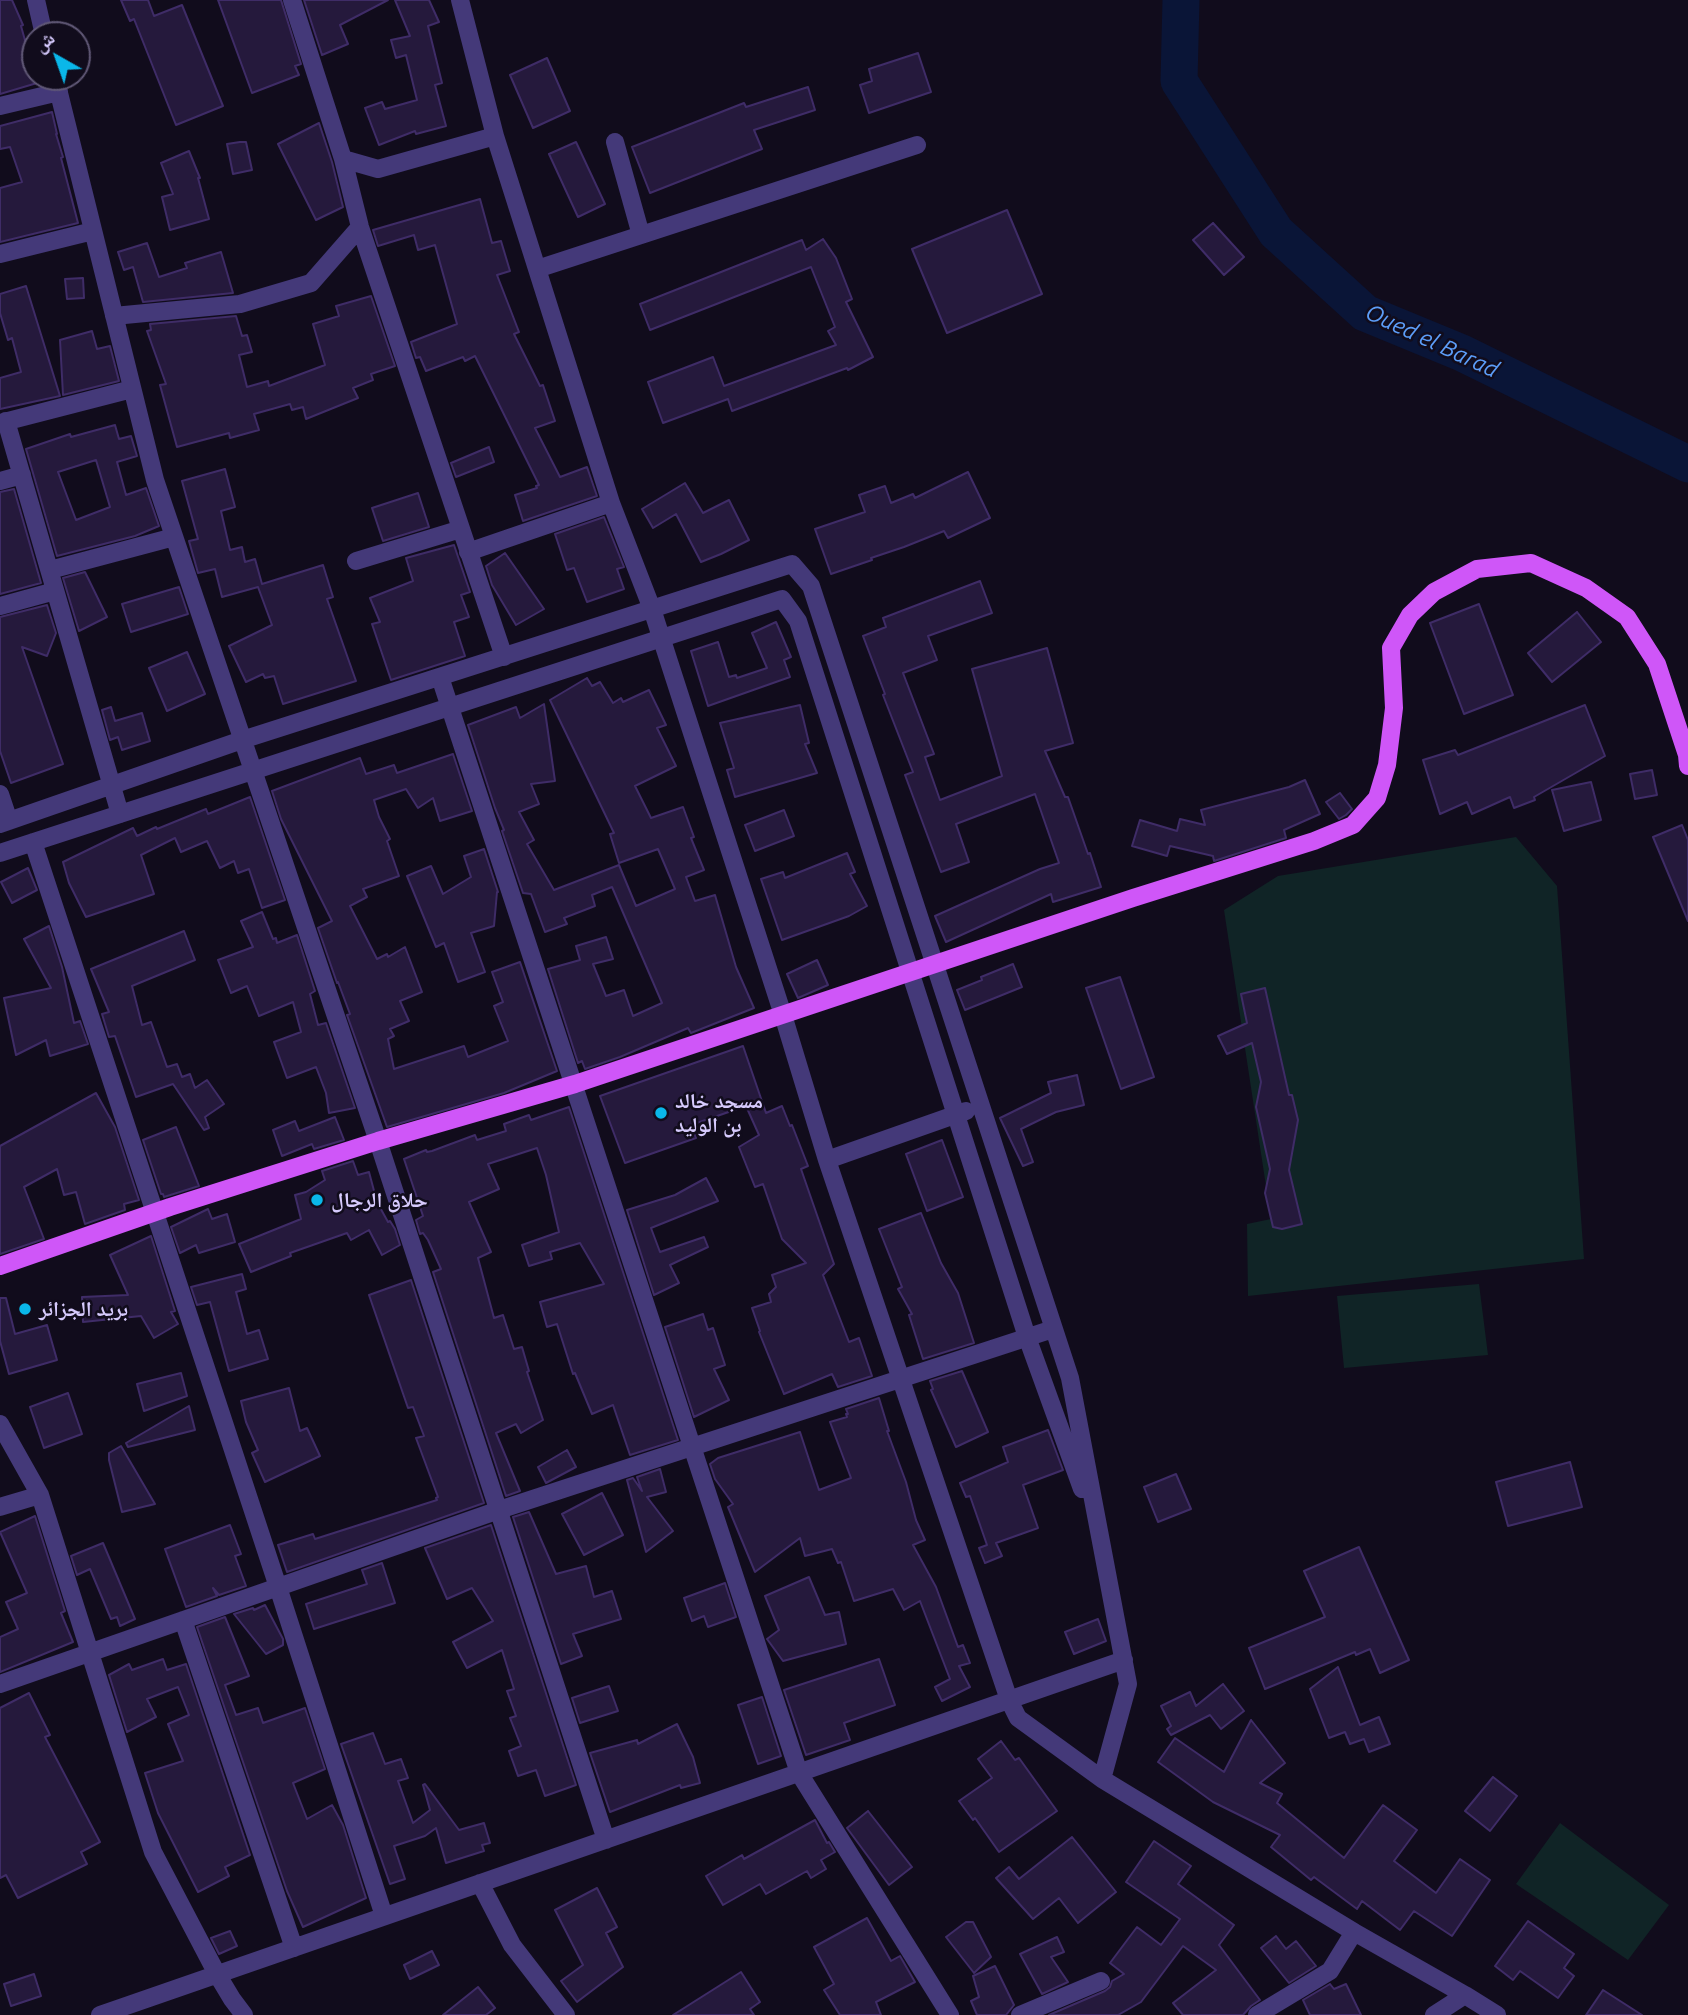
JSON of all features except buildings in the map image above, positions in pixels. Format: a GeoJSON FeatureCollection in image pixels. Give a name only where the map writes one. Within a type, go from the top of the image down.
{"type":"FeatureCollection","features":[{"type":"Feature","properties":{"kind":"main road"},"geometry":{"type":"LineString","coordinates":[[0,1266],[155,1212],[378,1141],[575,1084],[1133,898],[1314,841],[1353,825],[1377,798],[1387,765],[1394,708],[1391,648],[1410,615],[1434,592],[1477,569],[1531,563],[1586,588],[1627,617],[1657,664],[1687,755],[1688,766]]}},
{"type":"Feature","properties":{"kind":"street"},"geometry":{"type":"LineString","coordinates":[[36,0],[41,21]]}},
{"type":"Feature","properties":{"kind":"street"},"geometry":{"type":"LineString","coordinates":[[292,0],[343,159],[360,227],[503,657]]}},
{"type":"Feature","properties":{"kind":"street"},"geometry":{"type":"LineString","coordinates":[[460,0],[495,136],[611,503],[652,609],[827,1160],[1009,1700],[1018,1718],[1102,1779],[1497,2015]]}},
{"type":"Feature","properties":{"kind":"street"},"geometry":{"type":"LineString","coordinates":[[0,106],[39,91]]}},
{"type":"Feature","properties":{"kind":"street"},"geometry":{"type":"LineString","coordinates":[[59,91],[155,480],[378,1141],[606,1840]]}},
{"type":"Feature","properties":{"kind":"street"},"geometry":{"type":"LineString","coordinates":[[343,159],[377,169],[495,136]]}},
{"type":"Feature","properties":{"kind":"street"},"geometry":{"type":"LineString","coordinates":[[615,142],[641,235]]}},
{"type":"Feature","properties":{"kind":"street"},"geometry":{"type":"LineString","coordinates":[[537,269],[917,145]]}},
{"type":"Feature","properties":{"kind":"street"},"geometry":{"type":"LineString","coordinates":[[114,316],[240,304],[311,283],[360,227]]}},
{"type":"Feature","properties":{"kind":"street"},"geometry":{"type":"LineString","coordinates":[[0,254],[93,231]]}},
{"type":"Feature","properties":{"kind":"street"},"geometry":{"type":"LineString","coordinates":[[120,814],[22,475],[3,422],[132,389]]}},
{"type":"Feature","properties":{"kind":"street"},"geometry":{"type":"LineString","coordinates":[[0,481],[22,475]]}},
{"type":"Feature","properties":{"kind":"street"},"geometry":{"type":"LineString","coordinates":[[468,552],[611,503]]}},
{"type":"Feature","properties":{"kind":"street"},"geometry":{"type":"LineString","coordinates":[[356,561],[461,529]]}},
{"type":"Feature","properties":{"kind":"street"},"geometry":{"type":"LineString","coordinates":[[50,570],[174,537]]}},
{"type":"Feature","properties":{"kind":"street"},"geometry":{"type":"LineString","coordinates":[[0,794],[5,822],[242,740],[792,564],[810,586],[1070,1378],[1128,1684],[1102,1779]]}},
{"type":"Feature","properties":{"kind":"street"},"geometry":{"type":"LineString","coordinates":[[0,606],[55,591]]}},
{"type":"Feature","properties":{"kind":"street"},"geometry":{"type":"LineString","coordinates":[[0,853],[782,598],[798,621],[1027,1337],[1101,1541]]}},
{"type":"Feature","properties":{"kind":"street"},"geometry":{"type":"LineString","coordinates":[[440,677],[799,1773],[950,2015]]}},
{"type":"Feature","properties":{"kind":"street"},"geometry":{"type":"LineString","coordinates":[[33,842],[384,1916]]}},
{"type":"Feature","properties":{"kind":"street"},"geometry":{"type":"LineString","coordinates":[[827,1160],[980,1106]]}},
{"type":"Feature","properties":{"kind":"street"},"geometry":{"type":"LineString","coordinates":[[0,1684],[499,1510],[1053,1329]]}},
{"type":"Feature","properties":{"kind":"street"},"geometry":{"type":"LineString","coordinates":[[0,1424],[40,1495],[153,1852],[218,1974],[244,2015]]}},
{"type":"Feature","properties":{"kind":"street"},"geometry":{"type":"LineString","coordinates":[[0,1507],[40,1495]]}},
{"type":"Feature","properties":{"kind":"street"},"geometry":{"type":"LineString","coordinates":[[183,1620],[294,1948]]}},
{"type":"Feature","properties":{"kind":"street"},"geometry":{"type":"LineString","coordinates":[[100,2015],[1124,1660]]}},
{"type":"Feature","properties":{"kind":"street"},"geometry":{"type":"LineString","coordinates":[[480,1883],[512,1945],[566,2015]]}},
{"type":"Feature","properties":{"kind":"street"},"geometry":{"type":"LineString","coordinates":[[1257,2015],[1330,1971],[1354,1932]]}},
{"type":"Feature","properties":{"kind":"street"},"geometry":{"type":"LineString","coordinates":[[1020,2015],[1101,1981]]}},
{"type":"Feature","properties":{"kind":"street"},"geometry":{"type":"LineString","coordinates":[[1434,2015],[1465,1994]]}},
{"type":"Feature","properties":{"kind":"green space"},"geometry":{"type":"Polygon","coordinates":[[[1516,837],[1557,886],[1584,1259],[1248,1296],[1247,1224],[1271,1219],[1224,910],[1278,876],[1516,837]]]}},
{"type":"Feature","properties":{"kind":"green space"},"geometry":{"type":"Polygon","coordinates":[[[1479,1284],[1488,1355],[1344,1368],[1337,1296],[1479,1284]]]}},
{"type":"Feature","properties":{"kind":"green space"},"geometry":{"type":"Polygon","coordinates":[[[1560,1823],[1669,1905],[1628,1960],[1516,1884],[1560,1823]]]}},
{"type":"Feature","properties":{"kind":"waterway","name":"Oued el Barad"},"geometry":{"type":"LineString","coordinates":[[1181,0],[1179,81],[1276,232],[1365,313],[1462,353],[1688,464]]}},
{"type":"Feature","properties":{"kind":"place","name":"مسجد خالد بن الوليد"},"geometry":{"type":"Point","coordinates":[661,1113]}},
{"type":"Feature","properties":{"kind":"place","name":"حلاق الرجال"},"geometry":{"type":"Point","coordinates":[317,1200]}},
{"type":"Feature","properties":{"kind":"place","name":"بريد الجزائر"},"geometry":{"type":"Point","coordinates":[25,1309]}}]}
